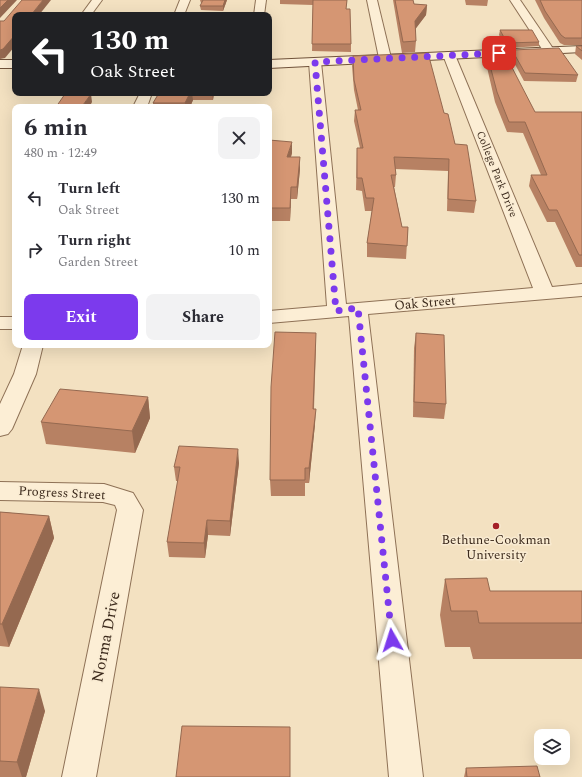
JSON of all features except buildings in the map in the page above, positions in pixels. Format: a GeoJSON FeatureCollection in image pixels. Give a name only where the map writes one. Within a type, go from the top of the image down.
{"type":"FeatureCollection","features":[{"type":"Feature","properties":{"kind":"street"},"geometry":{"type":"LineString","coordinates":[[88,12],[97,0]]}},
{"type":"Feature","properties":{"kind":"street"},"geometry":{"type":"LineString","coordinates":[[180,12],[185,0]]}},
{"type":"Feature","properties":{"kind":"street"},"geometry":{"type":"LineString","coordinates":[[260,12],[262,0]]}},
{"type":"Feature","properties":{"kind":"street"},"geometry":{"type":"LineString","coordinates":[[372,0],[385,58]]}},
{"type":"Feature","properties":{"kind":"street"},"geometry":{"type":"LineString","coordinates":[[515,0],[548,50]]}},
{"type":"Feature","properties":{"kind":"street"},"geometry":{"type":"LineString","coordinates":[[272,64],[582,48]]}},
{"type":"Feature","properties":{"kind":"street","name":"College Park Drive"},"geometry":{"type":"LineString","coordinates":[[449,55],[545,294]]}},
{"type":"Feature","properties":{"kind":"street"},"geometry":{"type":"LineString","coordinates":[[315,62],[406,777]]}},
{"type":"Feature","properties":{"kind":"street"},"geometry":{"type":"LineString","coordinates":[[0,64],[12,64]]}},
{"type":"Feature","properties":{"kind":"street","name":"Oak Street"},"geometry":{"type":"LineString","coordinates":[[272,317],[582,290]]}},
{"type":"Feature","properties":{"kind":"street"},"geometry":{"type":"LineString","coordinates":[[0,323],[12,323]]}},
{"type":"Feature","properties":{"kind":"street"},"geometry":{"type":"LineString","coordinates":[[0,429],[25,374],[32,348]]}},
{"type":"Feature","properties":{"kind":"street","name":"Progress Street"},"geometry":{"type":"LineString","coordinates":[[0,491],[104,493],[124,499]]}},
{"type":"Feature","properties":{"kind":"street","name":"Norma Drive"},"geometry":{"type":"LineString","coordinates":[[79,777],[130,510],[124,499]]}},
{"type":"Feature","properties":{"kind":"place","name":"Bethune-Cookman University"},"geometry":{"type":"Point","coordinates":[496,526]}},
{"type":"Feature","properties":{"kind":"route"},"geometry":{"type":"LineString","coordinates":[[392,640],[358,308],[336,311],[315,62],[499,53]]}}]}
